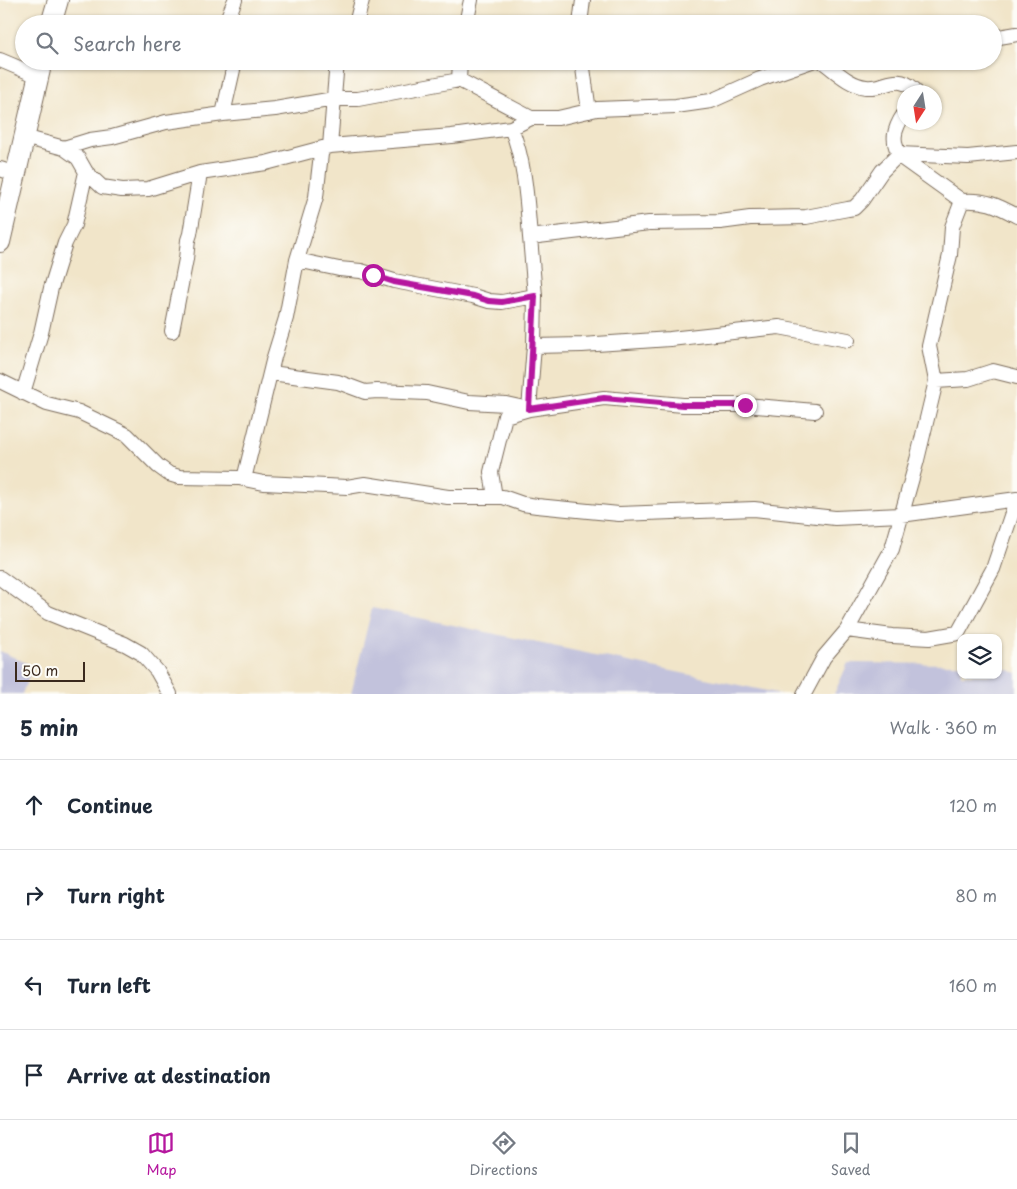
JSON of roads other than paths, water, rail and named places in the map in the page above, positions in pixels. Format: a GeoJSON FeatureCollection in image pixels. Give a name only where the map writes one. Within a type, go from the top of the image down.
{"type":"FeatureCollection","features":[{"type":"Feature","properties":{"kind":"highway"},"geometry":{"type":"LineString","coordinates":[[54,15],[58,0]]}},
{"type":"Feature","properties":{"kind":"highway"},"geometry":{"type":"LineString","coordinates":[[0,242],[8,172],[24,137],[40,70]]}},
{"type":"Feature","properties":{"kind":"street"},"geometry":{"type":"LineString","coordinates":[[229,15],[235,0]]}},
{"type":"Feature","properties":{"kind":"street"},"geometry":{"type":"LineString","coordinates":[[358,15],[362,0]]}},
{"type":"Feature","properties":{"kind":"street"},"geometry":{"type":"LineString","coordinates":[[468,15],[471,0]]}},
{"type":"Feature","properties":{"kind":"street"},"geometry":{"type":"LineString","coordinates":[[581,15],[583,0]]}},
{"type":"Feature","properties":{"kind":"street"},"geometry":{"type":"LineString","coordinates":[[1002,36],[1017,34]]}},
{"type":"Feature","properties":{"kind":"street"},"geometry":{"type":"LineString","coordinates":[[0,60],[15,63]]}},
{"type":"Feature","properties":{"kind":"street"},"geometry":{"type":"LineString","coordinates":[[223,114],[233,70]]}},
{"type":"Feature","properties":{"kind":"street"},"geometry":{"type":"LineString","coordinates":[[244,479],[286,318],[297,260],[316,197],[320,154],[327,147],[336,70]]}},
{"type":"Feature","properties":{"kind":"street"},"geometry":{"type":"LineString","coordinates":[[459,80],[460,70]]}},
{"type":"Feature","properties":{"kind":"street"},"geometry":{"type":"LineString","coordinates":[[583,70],[589,111]]}},
{"type":"Feature","properties":{"kind":"street"},"geometry":{"type":"LineString","coordinates":[[24,137],[64,148],[78,158],[86,172],[102,187],[122,190],[148,189],[200,173],[266,163],[327,147],[452,136],[510,128],[531,118],[558,118],[610,107],[676,106],[711,101],[760,79],[786,70]]}},
{"type":"Feature","properties":{"kind":"street"},"geometry":{"type":"LineString","coordinates":[[834,70],[855,85],[869,88],[898,81],[906,82],[909,85]]}},
{"type":"Feature","properties":{"kind":"street"},"geometry":{"type":"LineString","coordinates":[[64,148],[166,122],[274,109],[334,99],[358,99],[459,80],[531,118]]}},
{"type":"Feature","properties":{"kind":"street"},"geometry":{"type":"LineString","coordinates":[[897,125],[894,139],[902,158],[962,201],[977,200],[999,205],[1017,216]]}},
{"type":"Feature","properties":{"kind":"street"},"geometry":{"type":"LineString","coordinates":[[510,128],[517,142],[528,207],[535,296],[534,346],[529,409]]}},
{"type":"Feature","properties":{"kind":"street"},"geometry":{"type":"LineString","coordinates":[[530,237],[649,224],[720,222],[750,218],[786,218],[840,211],[854,208],[862,200],[882,171],[899,154],[968,157],[1017,152]]}},
{"type":"Feature","properties":{"kind":"street"},"geometry":{"type":"LineString","coordinates":[[23,393],[41,333],[64,243],[74,225],[86,172]]}},
{"type":"Feature","properties":{"kind":"street"},"geometry":{"type":"LineString","coordinates":[[172,331],[200,173]]}},
{"type":"Feature","properties":{"kind":"street"},"geometry":{"type":"LineString","coordinates":[[804,694],[824,658],[847,630],[892,549],[917,460],[936,381],[929,346],[950,255],[952,227],[962,201]]}},
{"type":"Feature","properties":{"kind":"street"},"geometry":{"type":"LineString","coordinates":[[297,260],[339,269],[361,270],[394,282],[473,296],[489,301],[502,302],[535,296]]}},
{"type":"Feature","properties":{"kind":"street"},"geometry":{"type":"LineString","coordinates":[[534,346],[670,339],[778,327],[848,340]]}},
{"type":"Feature","properties":{"kind":"street"},"geometry":{"type":"LineString","coordinates":[[936,381],[968,380],[993,371],[1017,377]]}},
{"type":"Feature","properties":{"kind":"street"},"geometry":{"type":"LineString","coordinates":[[271,372],[338,382],[365,392],[428,393],[469,402],[506,404],[529,409]]}},
{"type":"Feature","properties":{"kind":"street"},"geometry":{"type":"LineString","coordinates":[[0,381],[47,404],[79,412],[128,435],[158,466],[169,474],[179,477],[244,479],[264,483],[338,487],[365,484],[448,497],[503,497],[523,504],[619,514],[754,509],[835,518],[901,515],[1017,499]]}},
{"type":"Feature","properties":{"kind":"street"},"geometry":{"type":"LineString","coordinates":[[494,497],[491,472],[505,416],[529,409],[604,398],[683,405],[745,405],[815,412]]}},
{"type":"Feature","properties":{"kind":"street"},"geometry":{"type":"LineString","coordinates":[[847,630],[892,636],[930,638],[958,633],[993,569],[1013,510],[1017,506]]}},
{"type":"Feature","properties":{"kind":"street"},"geometry":{"type":"LineString","coordinates":[[0,578],[48,613],[126,644],[141,653],[157,671],[170,694]]}}]}
